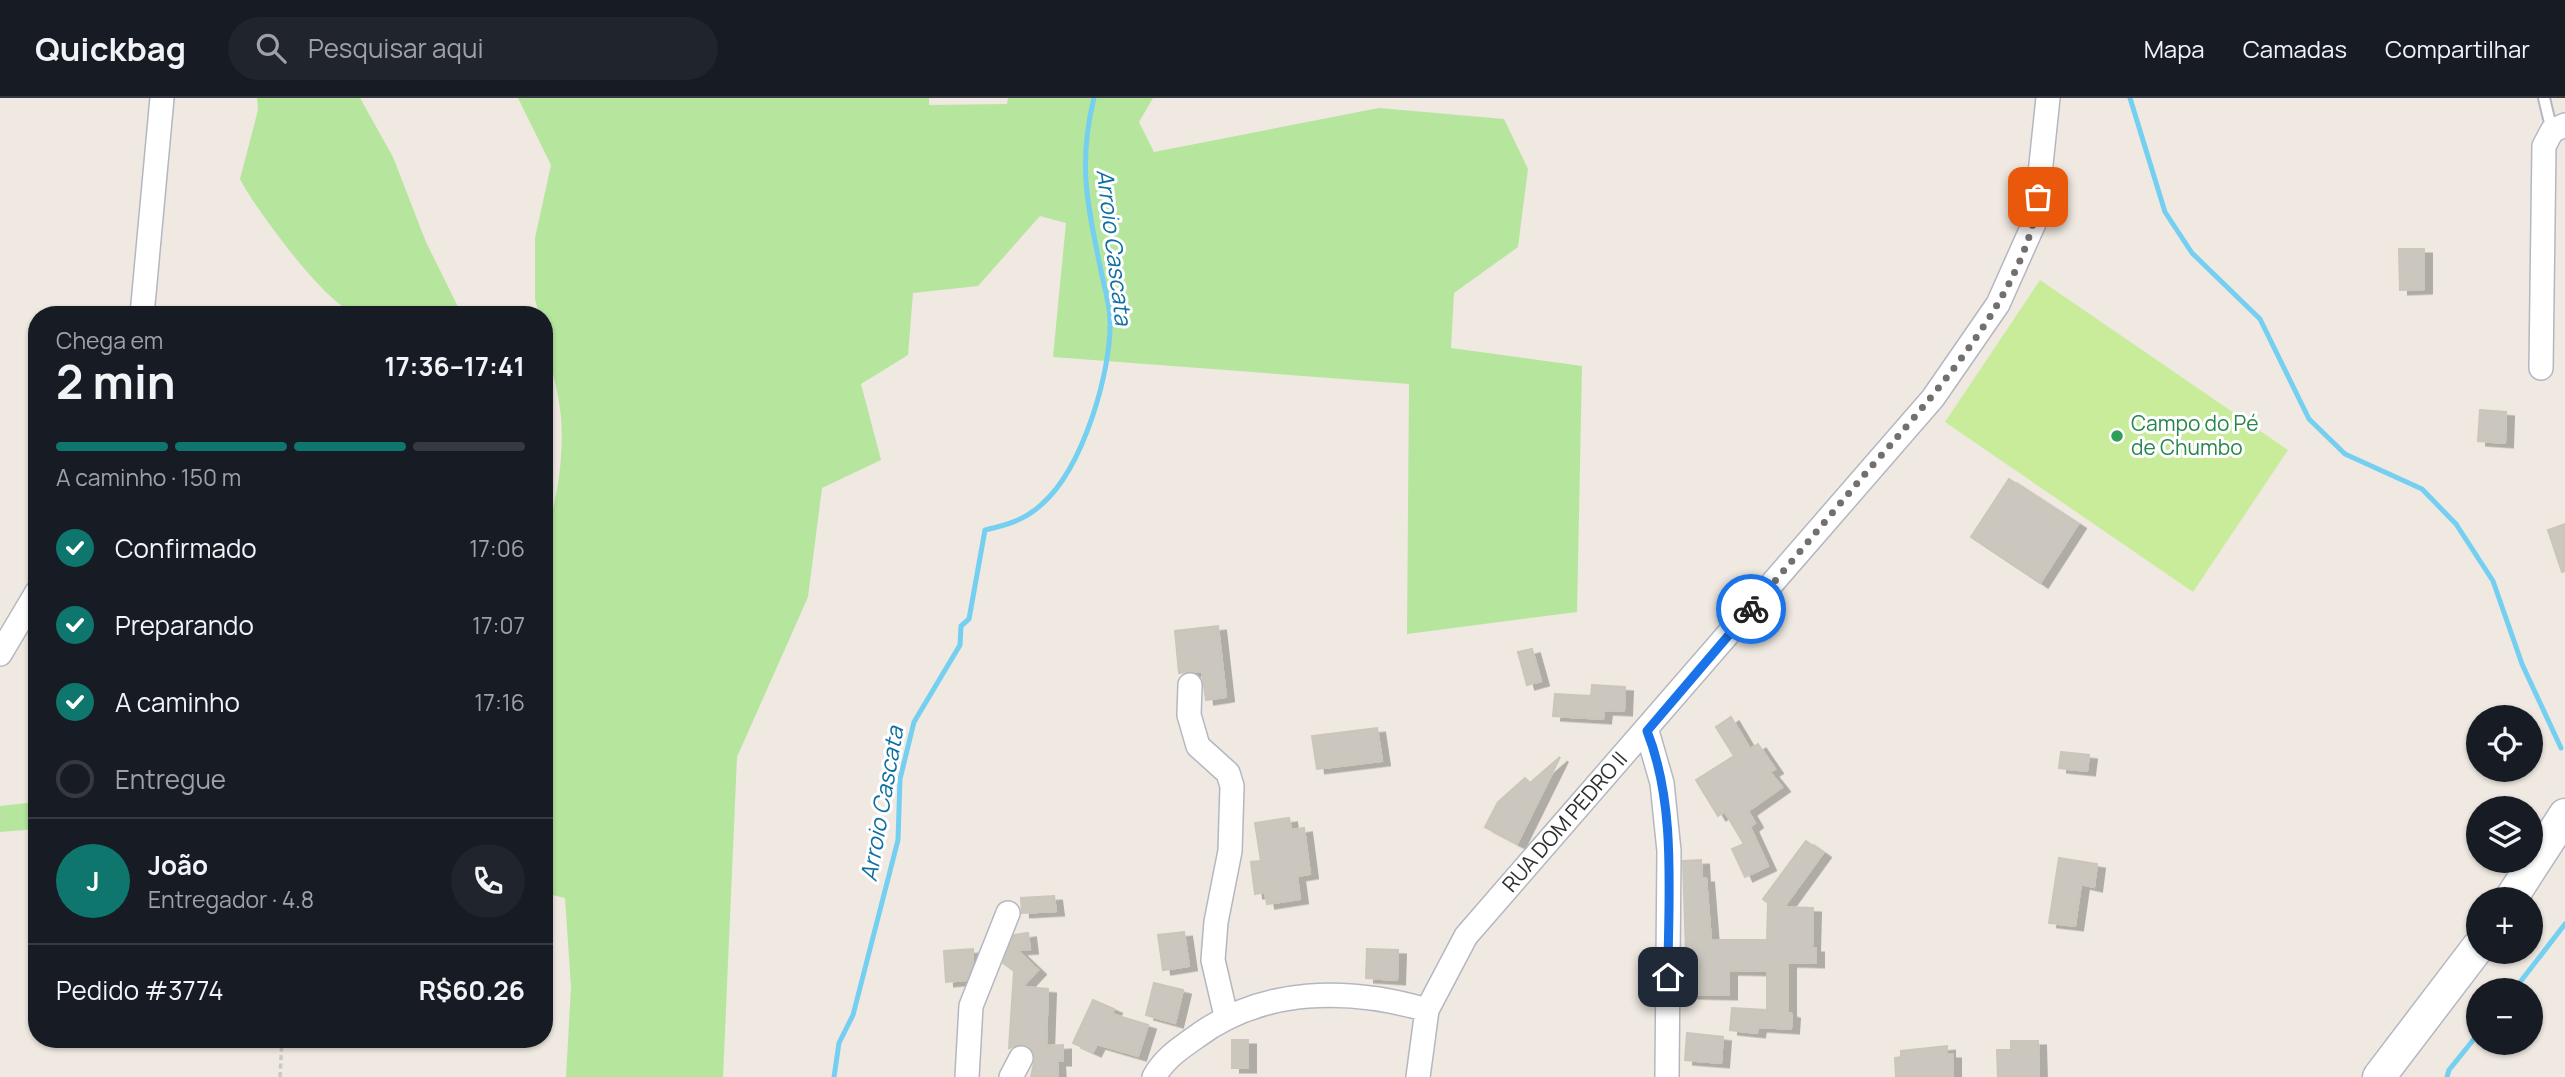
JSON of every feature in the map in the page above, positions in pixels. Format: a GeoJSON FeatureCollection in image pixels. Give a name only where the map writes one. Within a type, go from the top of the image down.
{"type":"FeatureCollection","features":[{"type":"Feature","properties":{"kind":"main road"},"geometry":{"type":"LineString","coordinates":[[2518,887],[2565,815]]}},
{"type":"Feature","properties":{"kind":"main road"},"geometry":{"type":"LineString","coordinates":[[2379,1077],[2466,963]]}},
{"type":"Feature","properties":{"kind":"street"},"geometry":{"type":"LineString","coordinates":[[143,306],[162,98]]}},
{"type":"Feature","properties":{"kind":"street","name":"RUA DOM PEDRO II"},"geometry":{"type":"LineString","coordinates":[[1418,1077],[1427,1010],[1466,936],[1647,731],[1933,398],[1998,304],[2035,221],[2048,98]]}},
{"type":"Feature","properties":{"kind":"street"},"geometry":{"type":"LineString","coordinates":[[2541,368],[2544,146],[2559,128]]}},
{"type":"Feature","properties":{"kind":"street"},"geometry":{"type":"LineString","coordinates":[[0,654],[28,607]]}},
{"type":"Feature","properties":{"kind":"street"},"geometry":{"type":"LineString","coordinates":[[1190,685],[1189,715],[1198,746],[1228,772],[1232,786],[1230,851],[1216,922],[1213,960],[1226,1016]]}},
{"type":"Feature","properties":{"kind":"street"},"geometry":{"type":"LineString","coordinates":[[1647,731],[1662,783],[1669,851],[1667,1077]]}},
{"type":"Feature","properties":{"kind":"street"},"geometry":{"type":"LineString","coordinates":[[967,1077],[971,1006],[1008,913]]}},
{"type":"Feature","properties":{"kind":"street"},"geometry":{"type":"LineString","coordinates":[[1154,1077],[1174,1052],[1226,1016],[1266,1001],[1349,995],[1390,999],[1427,1010]]}},
{"type":"Feature","properties":{"kind":"lane"},"geometry":{"type":"LineString","coordinates":[[2544,98],[2559,128]]}},
{"type":"Feature","properties":{"kind":"path"},"geometry":{"type":"LineString","coordinates":[[280,1077],[282,1048]]}},
{"type":"Feature","properties":{"kind":"green space"},"geometry":{"type":"Polygon","coordinates":[[[257,98],[360,98],[393,157],[426,242],[458,306],[342,306],[330,296],[293,256],[240,179],[258,110],[257,98]]]}},
{"type":"Feature","properties":{"kind":"green space"},"geometry":{"type":"Polygon","coordinates":[[[518,98],[929,98],[929,105],[1007,104],[1008,98],[1153,98],[1139,122],[1154,152],[1379,108],[1504,119],[1528,169],[1518,247],[1454,293],[1451,348],[1582,366],[1577,612],[1407,634],[1409,384],[1053,357],[1066,223],[1040,216],[978,286],[913,293],[908,355],[861,384],[881,460],[822,488],[808,597],[737,757],[723,1077],[566,1077],[571,987],[565,898],[553,895],[553,511],[562,433],[553,375],[553,306],[537,306],[535,299],[535,238],[551,165],[518,98]]]}},
{"type":"Feature","properties":{"kind":"green space","name":"Campo do Pé de Chumbo"},"geometry":{"type":"Polygon","coordinates":[[[2040,280],[2288,450],[2193,592],[1945,422],[2040,280]]]}},
{"type":"Feature","properties":{"kind":"green space"},"geometry":{"type":"Polygon","coordinates":[[[28,803],[28,830],[0,832],[0,806],[28,803]]]}},
{"type":"Feature","properties":{"kind":"building"},"geometry":{"type":"Polygon","coordinates":[[[2399,249],[2424,249],[2424,289],[2400,290],[2399,249]]]}},
{"type":"Feature","properties":{"kind":"building"},"geometry":{"type":"Polygon","coordinates":[[[2480,410],[2506,412],[2505,443],[2478,441],[2480,410]]]}},
{"type":"Feature","properties":{"kind":"building"},"geometry":{"type":"Polygon","coordinates":[[[2009,479],[2078,524],[2040,583],[1971,537],[2009,479]]]}},
{"type":"Feature","properties":{"kind":"building"},"geometry":{"type":"Polygon","coordinates":[[[2565,524],[2565,571],[2562,572],[2548,530],[2565,524]]]}},
{"type":"Feature","properties":{"kind":"building"},"geometry":{"type":"Polygon","coordinates":[[[1218,626],[1226,697],[1206,700],[1202,671],[1179,673],[1175,631],[1218,626]]]}},
{"type":"Feature","properties":{"kind":"building"},"geometry":{"type":"Polygon","coordinates":[[[1532,649],[1541,681],[1527,685],[1518,652],[1532,649]]]}},
{"type":"Feature","properties":{"kind":"building"},"geometry":{"type":"Polygon","coordinates":[[[1592,685],[1625,687],[1624,711],[1604,710],[1603,719],[1553,716],[1555,694],[1591,696],[1592,685]]]}},
{"type":"Feature","properties":{"kind":"building"},"geometry":{"type":"Polygon","coordinates":[[[1731,717],[1750,749],[1758,744],[1775,769],[1770,772],[1782,787],[1748,811],[1755,823],[1750,827],[1768,866],[1745,877],[1732,849],[1744,844],[1725,812],[1718,816],[1696,780],[1734,756],[1716,727],[1731,717]]]}},
{"type":"Feature","properties":{"kind":"building"},"geometry":{"type":"Polygon","coordinates":[[[1377,728],[1382,761],[1317,769],[1312,736],[1377,728]]]}},
{"type":"Feature","properties":{"kind":"building"},"geometry":{"type":"Polygon","coordinates":[[[2061,752],[2089,755],[2087,771],[2059,768],[2061,752]]]}},
{"type":"Feature","properties":{"kind":"building"},"geometry":{"type":"Polygon","coordinates":[[[1560,757],[1517,844],[1485,827],[1498,802],[1525,778],[1530,783],[1560,757]]]}},
{"type":"Feature","properties":{"kind":"building"},"geometry":{"type":"Polygon","coordinates":[[[1289,818],[1291,830],[1304,828],[1310,874],[1297,876],[1300,899],[1267,904],[1265,892],[1255,894],[1251,862],[1261,861],[1255,823],[1289,818]]]}},
{"type":"Feature","properties":{"kind":"building"},"geometry":{"type":"Polygon","coordinates":[[[1806,841],[1823,853],[1784,907],[1813,908],[1812,948],[1816,948],[1816,963],[1788,962],[1788,1013],[1792,1014],[1791,1029],[1758,1027],[1757,1033],[1730,1030],[1732,1008],[1767,1010],[1767,971],[1729,970],[1729,995],[1687,994],[1688,970],[1682,970],[1682,953],[1686,953],[1683,861],[1701,860],[1702,878],[1706,878],[1711,940],[1767,940],[1768,903],[1763,899],[1806,841]]]}},
{"type":"Feature","properties":{"kind":"building"},"geometry":{"type":"Polygon","coordinates":[[[2059,858],[2097,864],[2094,887],[2081,884],[2075,926],[2049,923],[2059,858]]]}},
{"type":"Feature","properties":{"kind":"building"},"geometry":{"type":"Polygon","coordinates":[[[1054,896],[1056,911],[1022,913],[1021,898],[1054,896]]]}},
{"type":"Feature","properties":{"kind":"building"},"geometry":{"type":"Polygon","coordinates":[[[1184,932],[1189,966],[1163,970],[1158,935],[1184,932]]]}},
{"type":"Feature","properties":{"kind":"building"},"geometry":{"type":"Polygon","coordinates":[[[1028,933],[1030,949],[1017,950],[1038,970],[1022,987],[1048,989],[1046,1046],[1063,1045],[1063,1061],[1057,1061],[1058,1077],[1031,1077],[1035,1058],[1032,1050],[1021,1044],[1009,1048],[1014,971],[1003,963],[1014,935],[1028,933]]]}},
{"type":"Feature","properties":{"kind":"building"},"geometry":{"type":"Polygon","coordinates":[[[973,949],[973,962],[966,980],[946,982],[944,951],[973,949]]]}},
{"type":"Feature","properties":{"kind":"building"},"geometry":{"type":"Polygon","coordinates":[[[1367,949],[1398,950],[1397,980],[1366,978],[1367,949]]]}},
{"type":"Feature","properties":{"kind":"building"},"geometry":{"type":"Polygon","coordinates":[[[1154,983],[1183,990],[1175,1023],[1146,1015],[1154,983]]]}},
{"type":"Feature","properties":{"kind":"building"},"geometry":{"type":"Polygon","coordinates":[[[1093,1000],[1114,1009],[1112,1014],[1148,1025],[1138,1056],[1097,1044],[1093,1052],[1073,1043],[1093,1000]]]}},
{"type":"Feature","properties":{"kind":"building"},"geometry":{"type":"Polygon","coordinates":[[[1687,1033],[1723,1037],[1721,1063],[1685,1060],[1687,1033]]]}},
{"type":"Feature","properties":{"kind":"building"},"geometry":{"type":"Polygon","coordinates":[[[1232,1040],[1248,1040],[1248,1068],[1232,1068],[1232,1040]]]}},
{"type":"Feature","properties":{"kind":"building"},"geometry":{"type":"Polygon","coordinates":[[[2011,1041],[2038,1041],[2039,1077],[1998,1077],[1997,1050],[2011,1050],[2011,1041]]]}},
{"type":"Feature","properties":{"kind":"building"},"geometry":{"type":"Polygon","coordinates":[[[1947,1046],[1947,1054],[1953,1054],[1953,1077],[1896,1077],[1895,1058],[1901,1057],[1901,1051],[1947,1046]]]}},
{"type":"Feature","properties":{"kind":"waterway","name":"Arroio Cascata"},"geometry":{"type":"LineString","coordinates":[[834,1077],[839,1043],[853,1015],[898,840],[900,779],[914,722],[960,645],[961,626],[969,619],[985,530],[1008,524],[1029,514],[1057,488],[1082,443],[1100,391],[1106,364],[1110,318],[1086,182],[1086,142],[1094,98]]}},
{"type":"Feature","properties":{"kind":"waterway"},"geometry":{"type":"LineString","coordinates":[[2130,98],[2165,212],[2192,253],[2260,319],[2309,419],[2345,454],[2422,489],[2456,524],[2493,581],[2522,664],[2561,748]]}},
{"type":"Feature","properties":{"kind":"waterway"},"geometry":{"type":"LineString","coordinates":[[2523,978],[2565,924]]}},
{"type":"Feature","properties":{"kind":"waterway"},"geometry":{"type":"LineString","coordinates":[[2447,1077],[2449,1070],[2466,1049]]}},
{"type":"Feature","properties":{"kind":"way so far"},"geometry":{"type":"LineString","coordinates":[[1751,609],[1933,398],[1998,304],[2035,221],[2038,197]]}},
{"type":"Feature","properties":{"kind":"place","name":"Campo do Pé de Chumbo"},"geometry":{"type":"Point","coordinates":[2117,436]}},
{"type":"Feature","properties":{"kind":"route"},"geometry":{"type":"LineString","coordinates":[[1668,977],[1669,851],[1662,783],[1656,754],[1647,731],[1751,609]]}}]}
